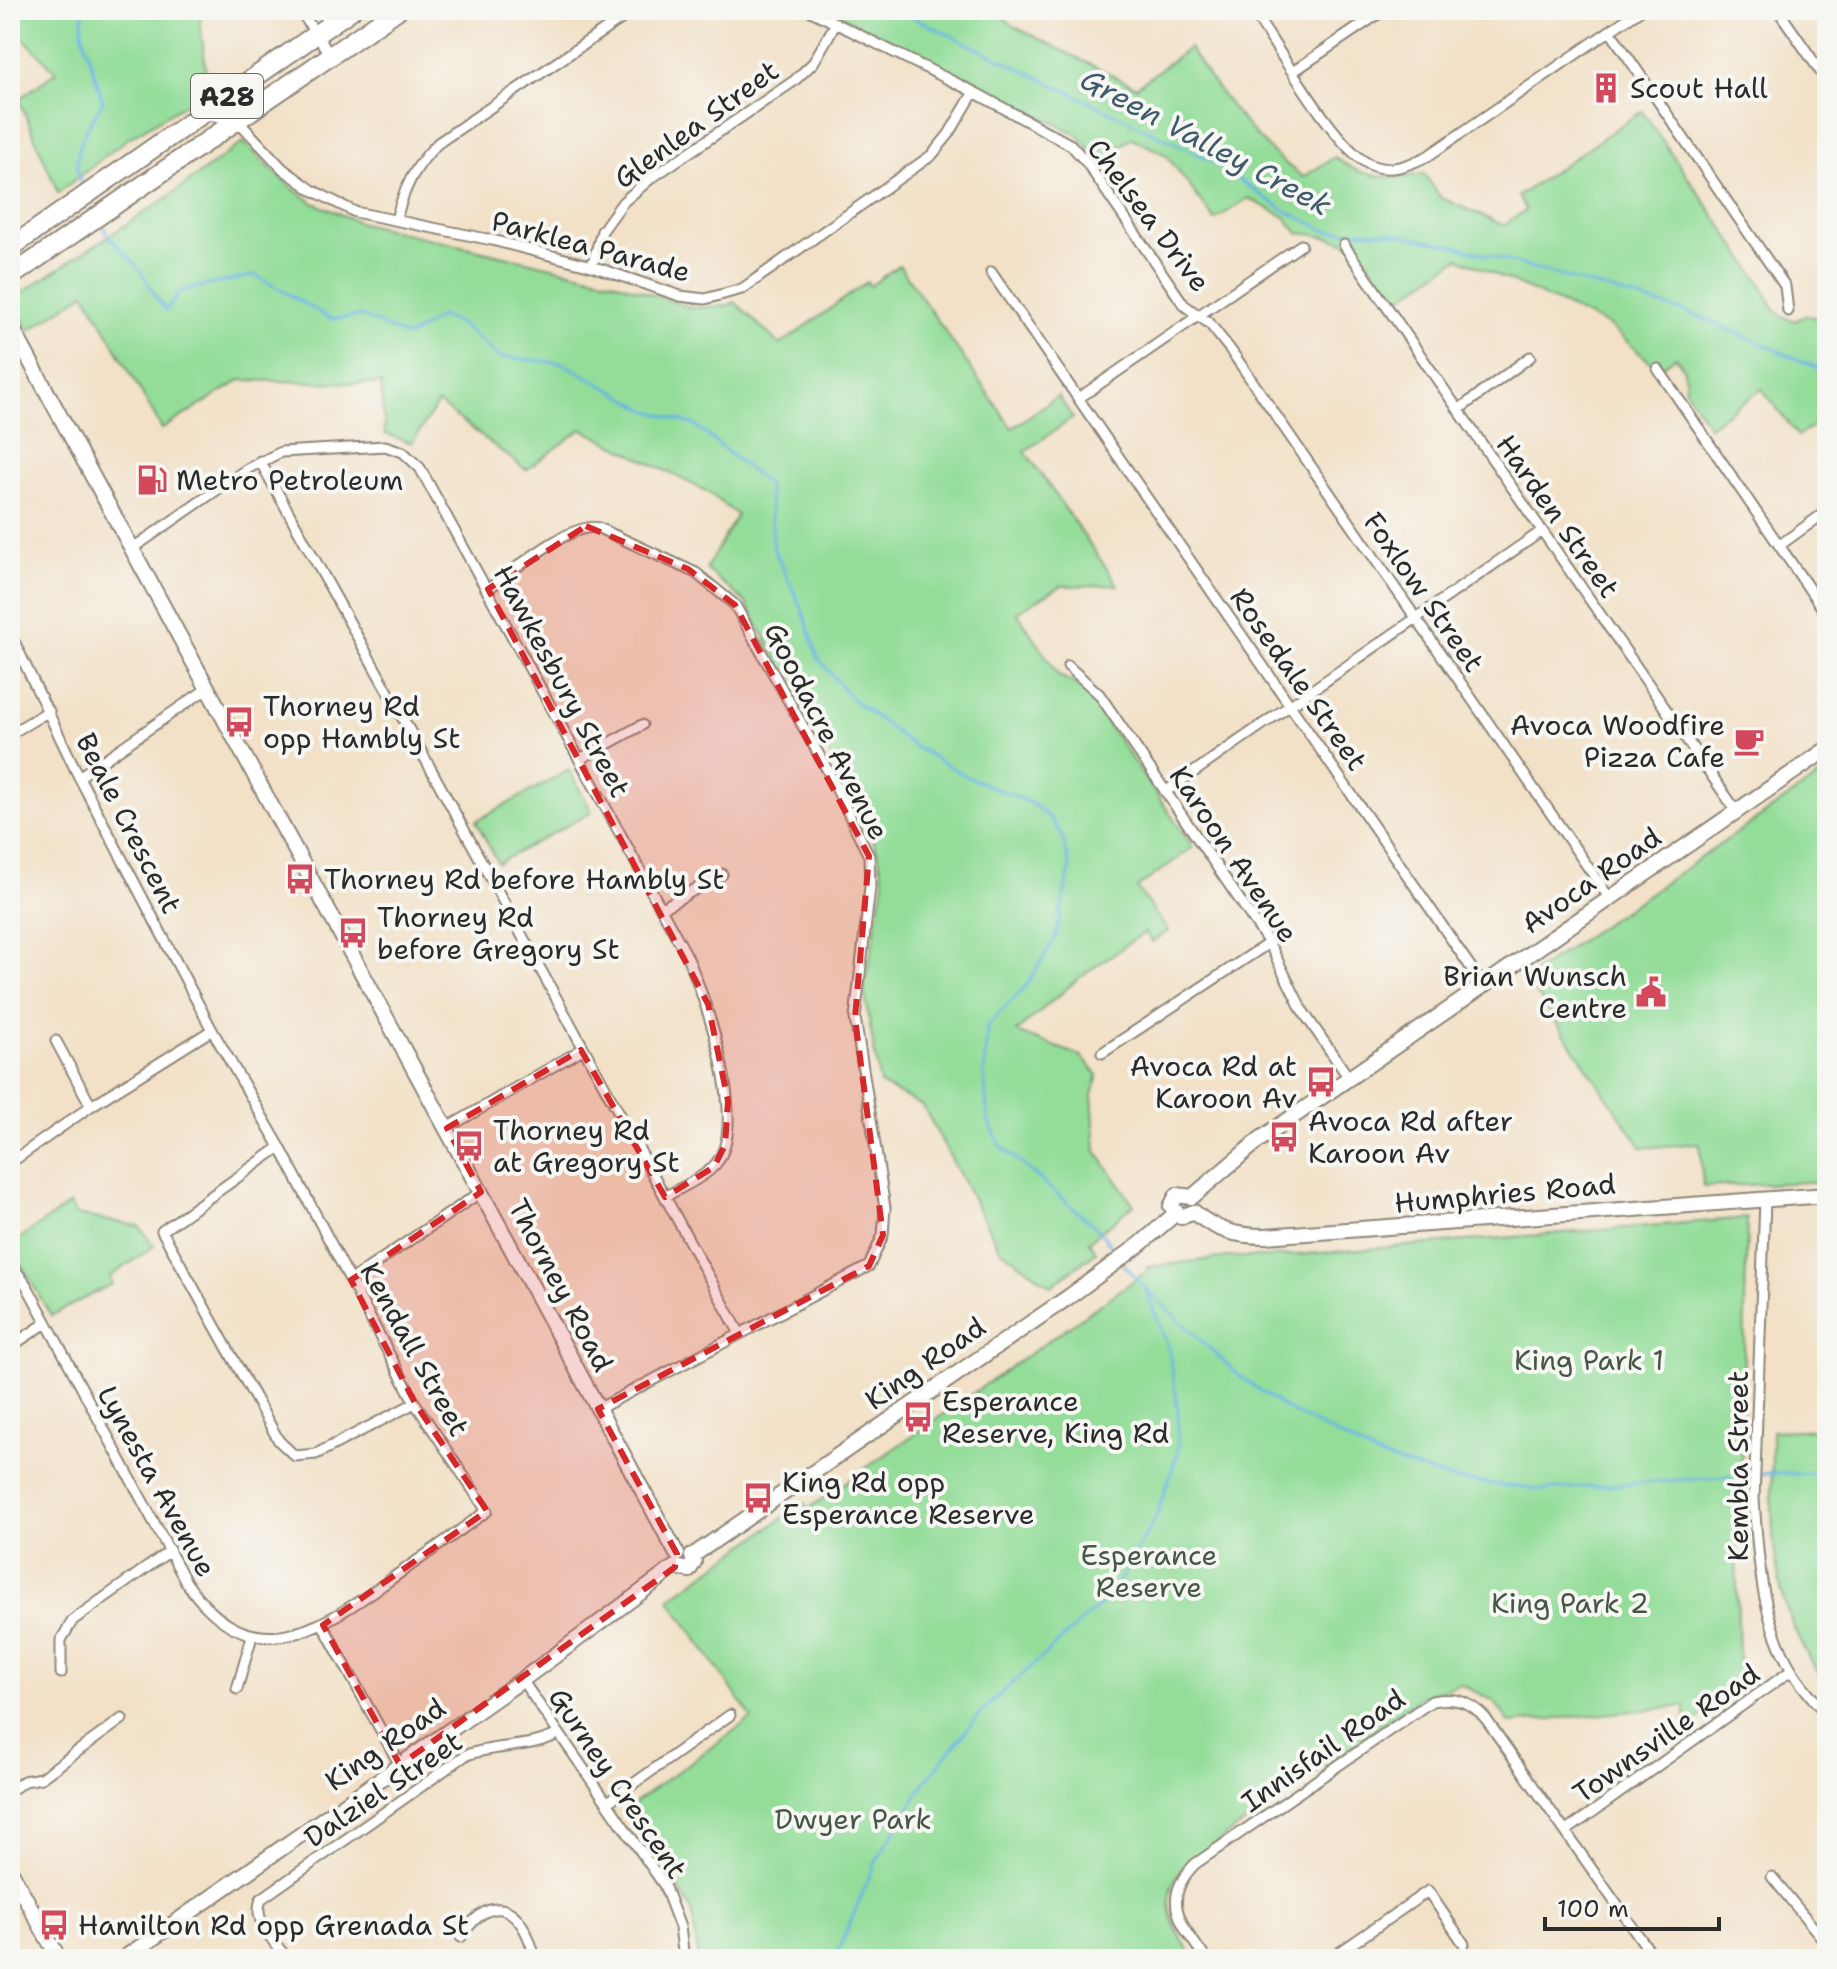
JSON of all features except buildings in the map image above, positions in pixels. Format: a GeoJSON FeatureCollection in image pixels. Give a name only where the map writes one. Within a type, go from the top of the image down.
{"type":"FeatureCollection","features":[{"type":"Feature","properties":{"kind":"highway","name":"A28"},"geometry":{"type":"LineString","coordinates":[[10,248],[351,10]]}},
{"type":"Feature","properties":{"kind":"highway","name":"A28"},"geometry":{"type":"LineString","coordinates":[[10,277],[397,10]]}},
{"type":"Feature","properties":{"kind":"main road","name":"Thorney Road"},"geometry":{"type":"LineString","coordinates":[[10,324],[681,1559]]}},
{"type":"Feature","properties":{"kind":"main road","name":"Avoca Road"},"geometry":{"type":"LineString","coordinates":[[1109,1267],[1175,1214],[1171,1206],[1177,1195],[1193,1204],[1259,1140],[1827,749]]}},
{"type":"Feature","properties":{"kind":"main road","name":"Humphries Road"},"geometry":{"type":"LineString","coordinates":[[1193,1204],[1209,1224],[1233,1235],[1265,1236],[1827,1195]]}},
{"type":"Feature","properties":{"kind":"main road"},"geometry":{"type":"LineString","coordinates":[[1175,1214],[1185,1217],[1193,1204]]}},
{"type":"Feature","properties":{"kind":"main road","name":"King Road"},"geometry":{"type":"LineString","coordinates":[[123,1959],[522,1680],[681,1559],[1109,1267]]}},
{"type":"Feature","properties":{"kind":"main road"},"geometry":{"type":"LineString","coordinates":[[10,1870],[59,1959]]}},
{"type":"Feature","properties":{"kind":"street"},"geometry":{"type":"LineString","coordinates":[[300,10],[330,55]]}},
{"type":"Feature","properties":{"kind":"street"},"geometry":{"type":"LineString","coordinates":[[396,220],[404,188],[420,161],[438,143],[634,10]]}},
{"type":"Feature","properties":{"kind":"street","name":"Chelsea Drive"},"geometry":{"type":"LineString","coordinates":[[809,10],[974,92],[1071,145],[1087,163],[1184,305],[1198,315]]}},
{"type":"Feature","properties":{"kind":"street"},"geometry":{"type":"LineString","coordinates":[[1252,10],[1345,145],[1369,165],[1390,169],[1428,156],[1640,10]]}},
{"type":"Feature","properties":{"kind":"street"},"geometry":{"type":"LineString","coordinates":[[1294,71],[1384,10]]}},
{"type":"Feature","properties":{"kind":"street"},"geometry":{"type":"LineString","coordinates":[[1778,10],[1827,81]]}},
{"type":"Feature","properties":{"kind":"street","name":"Glenlea Street"},"geometry":{"type":"LineString","coordinates":[[592,266],[602,231],[623,202],[794,81],[813,63],[836,23]]}},
{"type":"Feature","properties":{"kind":"street"},"geometry":{"type":"LineString","coordinates":[[1610,31],[1785,286],[1788,311]]}},
{"type":"Feature","properties":{"kind":"street","name":"Parklea Parade"},"geometry":{"type":"LineString","coordinates":[[238,121],[283,169],[312,190],[355,212],[592,266],[680,296],[705,299],[742,289],[932,155],[949,134],[974,92]]}},
{"type":"Feature","properties":{"kind":"street"},"geometry":{"type":"LineString","coordinates":[[202,113],[238,121]]}},
{"type":"Feature","properties":{"kind":"street"},"geometry":{"type":"LineString","coordinates":[[1079,398],[1301,245]]}},
{"type":"Feature","properties":{"kind":"street","name":"Harden Street"},"geometry":{"type":"LineString","coordinates":[[1344,245],[1737,812]]}},
{"type":"Feature","properties":{"kind":"street","name":"Rosedale Street"},"geometry":{"type":"LineString","coordinates":[[991,272],[1483,985]]}},
{"type":"Feature","properties":{"kind":"street","name":"Foxlow Street"},"geometry":{"type":"LineString","coordinates":[[1198,315],[1210,324],[1232,352],[1610,899]]}},
{"type":"Feature","properties":{"kind":"street"},"geometry":{"type":"LineString","coordinates":[[1458,410],[1530,357]]}},
{"type":"Feature","properties":{"kind":"street"},"geometry":{"type":"LineString","coordinates":[[1658,369],[1827,615]]}},
{"type":"Feature","properties":{"kind":"street","name":"Hawkesbury Street"},"geometry":{"type":"LineString","coordinates":[[133,548],[260,461],[281,452],[378,445],[403,452],[425,476],[661,909],[708,1004],[728,1101],[725,1145],[714,1167],[665,1197]]}},
{"type":"Feature","properties":{"kind":"street"},"geometry":{"type":"LineString","coordinates":[[260,461],[466,830],[581,1050],[739,1332]]}},
{"type":"Feature","properties":{"kind":"street"},"geometry":{"type":"LineString","coordinates":[[1780,545],[1827,511]]}},
{"type":"Feature","properties":{"kind":"street","name":"Goodacre Avenue"},"geometry":{"type":"LineString","coordinates":[[488,589],[586,524],[688,569],[735,605],[829,773],[869,856],[870,887],[855,1018],[885,1208],[883,1235],[869,1266],[598,1409]]}},
{"type":"Feature","properties":{"kind":"street"},"geometry":{"type":"LineString","coordinates":[[1165,792],[1542,531]]}},
{"type":"Feature","properties":{"kind":"street","name":"Beale Crescent"},"geometry":{"type":"LineString","coordinates":[[10,633],[79,777],[212,1030]]}},
{"type":"Feature","properties":{"kind":"street","name":"Karoon Avenue"},"geometry":{"type":"LineString","coordinates":[[1068,666],[1084,677],[1099,694],[1269,943],[1302,1010],[1349,1078]]}},
{"type":"Feature","properties":{"kind":"street"},"geometry":{"type":"LineString","coordinates":[[79,777],[208,688]]}},
{"type":"Feature","properties":{"kind":"street"},"geometry":{"type":"LineString","coordinates":[[10,734],[49,711]]}},
{"type":"Feature","properties":{"kind":"street"},"geometry":{"type":"LineString","coordinates":[[580,759],[642,725]]}},
{"type":"Feature","properties":{"kind":"street"},"geometry":{"type":"LineString","coordinates":[[661,909],[722,874]]}},
{"type":"Feature","properties":{"kind":"street"},"geometry":{"type":"LineString","coordinates":[[1102,1053],[1269,943]]}},
{"type":"Feature","properties":{"kind":"street"},"geometry":{"type":"LineString","coordinates":[[10,1163],[91,1106],[212,1030]]}},
{"type":"Feature","properties":{"kind":"street","name":"Kendall Street"},"geometry":{"type":"LineString","coordinates":[[212,1030],[280,1147],[415,1403],[487,1511],[323,1625]]}},
{"type":"Feature","properties":{"kind":"street"},"geometry":{"type":"LineString","coordinates":[[56,1041],[91,1106]]}},
{"type":"Feature","properties":{"kind":"street"},"geometry":{"type":"LineString","coordinates":[[447,1128],[581,1050]]}},
{"type":"Feature","properties":{"kind":"street"},"geometry":{"type":"LineString","coordinates":[[280,1147],[162,1231],[279,1441],[295,1456],[316,1454],[415,1403]]}},
{"type":"Feature","properties":{"kind":"street"},"geometry":{"type":"LineString","coordinates":[[351,1280],[481,1192]]}},
{"type":"Feature","properties":{"kind":"street","name":"Kembla Street"},"geometry":{"type":"LineString","coordinates":[[1765,1200],[1754,1499],[1764,1601],[1792,1670],[1827,1716]]}},
{"type":"Feature","properties":{"kind":"street","name":"Lynesta Avenue"},"geometry":{"type":"LineString","coordinates":[[10,1262],[201,1604],[222,1623],[252,1636],[297,1635],[323,1625]]}},
{"type":"Feature","properties":{"kind":"street"},"geometry":{"type":"LineString","coordinates":[[10,1347],[46,1323]]}},
{"type":"Feature","properties":{"kind":"street"},"geometry":{"type":"LineString","coordinates":[[61,1673],[61,1640],[73,1620],[170,1551]]}},
{"type":"Feature","properties":{"kind":"street"},"geometry":{"type":"LineString","coordinates":[[323,1625],[400,1765]]}},
{"type":"Feature","properties":{"kind":"street"},"geometry":{"type":"LineString","coordinates":[[237,1689],[252,1636]]}},
{"type":"Feature","properties":{"kind":"street","name":"Townsville Road"},"geometry":{"type":"LineString","coordinates":[[1566,1831],[1792,1670]]}},
{"type":"Feature","properties":{"kind":"street","name":"Gurney Crescent"},"geometry":{"type":"LineString","coordinates":[[522,1680],[664,1885],[680,1927],[684,1959]]}},
{"type":"Feature","properties":{"kind":"street","name":"Innisfail Road"},"geometry":{"type":"LineString","coordinates":[[1206,1959],[1177,1913],[1177,1892],[1183,1877],[1195,1864],[1432,1701],[1461,1700],[1476,1707],[1655,1959]]}},
{"type":"Feature","properties":{"kind":"street"},"geometry":{"type":"LineString","coordinates":[[608,1802],[730,1715]]}},
{"type":"Feature","properties":{"kind":"street"},"geometry":{"type":"LineString","coordinates":[[10,1791],[24,1781],[41,1778],[122,1719]]}},
{"type":"Feature","properties":{"kind":"street","name":"Dalziel Street"},"geometry":{"type":"LineString","coordinates":[[287,1959],[259,1920],[257,1910],[261,1899],[466,1755],[487,1748],[539,1744],[558,1734]]}},
{"type":"Feature","properties":{"kind":"street"},"geometry":{"type":"LineString","coordinates":[[1772,1877],[1827,1944]]}},
{"type":"Feature","properties":{"kind":"street"},"geometry":{"type":"LineString","coordinates":[[1330,1959],[1428,1891],[1464,1944]]}},
{"type":"Feature","properties":{"kind":"street"},"geometry":{"type":"LineString","coordinates":[[461,1937],[478,1915],[491,1907],[503,1907],[523,1927],[535,1959]]}},
{"type":"Feature","properties":{"kind":"highlighted area"},"geometry":{"type":"Polygon","coordinates":[[[586,526],[688,569],[735,605],[869,856],[855,1018],[883,1235],[869,1266],[598,1409],[677,1554],[675,1567],[400,1765],[323,1625],[487,1511],[415,1403],[351,1280],[481,1192],[447,1128],[581,1050],[665,1197],[714,1167],[725,1145],[728,1101],[708,1004],[488,589],[586,526]]]}},
{"type":"Feature","properties":{"kind":"green space"},"geometry":{"type":"Polygon","coordinates":[[[19,10],[199,10],[208,90],[127,139],[58,193],[19,99],[56,72],[11,25],[19,10]]]}},
{"type":"Feature","properties":{"kind":"green space"},"geometry":{"type":"Polygon","coordinates":[[[829,10],[996,10],[1013,26],[1136,87],[1189,48],[1254,134],[1303,177],[1335,157],[1366,174],[1400,177],[1424,174],[1441,198],[1503,225],[1526,210],[1518,196],[1642,111],[1761,283],[1777,312],[1795,321],[1806,315],[1827,321],[1827,417],[1798,436],[1762,389],[1709,426],[1686,391],[1684,369],[1676,357],[1658,369],[1608,325],[1459,258],[1396,301],[1366,259],[1348,244],[1298,233],[1285,217],[1248,198],[1215,220],[1166,155],[1132,138],[1099,160],[1077,134],[829,10]]]}},
{"type":"Feature","properties":{"kind":"green space"},"geometry":{"type":"Polygon","coordinates":[[[243,142],[293,189],[314,203],[361,223],[613,281],[691,308],[726,306],[735,302],[780,345],[867,282],[870,286],[899,265],[1012,428],[1058,396],[1073,418],[1025,451],[1118,585],[1061,586],[1017,612],[1059,676],[1082,687],[1193,847],[1137,888],[1168,931],[1152,942],[1145,932],[1079,978],[1016,1032],[1081,1056],[1098,1075],[1092,1095],[1096,1151],[1134,1205],[1089,1241],[1096,1252],[1051,1286],[999,1248],[923,1106],[880,1084],[864,990],[884,882],[878,853],[863,816],[746,603],[706,569],[737,515],[708,492],[582,429],[526,470],[438,403],[412,443],[385,434],[381,384],[241,380],[162,429],[85,293],[29,331],[12,299],[167,198],[243,142]]]}},
{"type":"Feature","properties":{"kind":"green space"},"geometry":{"type":"Polygon","coordinates":[[[569,770],[592,812],[498,863],[476,821],[569,770]]]}},
{"type":"Feature","properties":{"kind":"green space"},"geometry":{"type":"Polygon","coordinates":[[[1827,771],[1827,1181],[1703,1187],[1700,1143],[1642,1148],[1526,978],[1827,771]]]}},
{"type":"Feature","properties":{"kind":"green space"},"geometry":{"type":"Polygon","coordinates":[[[70,1204],[76,1215],[139,1226],[154,1246],[110,1277],[112,1284],[51,1316],[10,1245],[70,1204]]]}},
{"type":"Feature","properties":{"kind":"green space"},"geometry":{"type":"Polygon","coordinates":[[[1747,1218],[1741,1486],[1736,1552],[1740,1689],[1685,1728],[1685,1706],[1510,1723],[1494,1701],[1460,1684],[1423,1696],[1185,1865],[1171,1890],[1170,1913],[1195,1959],[698,1959],[692,1911],[635,1816],[635,1802],[752,1718],[669,1599],[804,1503],[809,1508],[1115,1294],[1147,1271],[1147,1267],[1229,1257],[1271,1257],[1747,1218]]]}},
{"type":"Feature","properties":{"kind":"green space"},"geometry":{"type":"Polygon","coordinates":[[[1827,1429],[1827,1685],[1792,1624],[1782,1594],[1773,1533],[1772,1431],[1827,1429]]]}},
{"type":"Feature","properties":{"kind":"waterway"},"geometry":{"type":"LineString","coordinates":[[83,10],[82,32],[103,102],[85,132],[78,154],[77,165],[83,187]]}},
{"type":"Feature","properties":{"kind":"waterway","name":"Green Valley Creek"},"geometry":{"type":"LineString","coordinates":[[898,10],[1208,159],[1282,209],[1327,231],[1387,232],[1456,246],[1693,314],[1827,372]]}},
{"type":"Feature","properties":{"kind":"waterway"},"geometry":{"type":"LineString","coordinates":[[101,223],[141,272],[166,310],[181,291],[255,275],[331,319],[362,316],[408,337],[441,316],[461,324],[499,357],[563,363],[647,410],[695,425],[768,485],[774,549],[803,611],[818,658],[851,698],[914,746],[968,777],[1031,803],[1050,818],[1062,836],[1070,868],[1056,936],[1027,985],[987,1026],[984,1074],[988,1120],[1000,1145],[1099,1230],[1118,1256]]}},
{"type":"Feature","properties":{"kind":"waterway"},"geometry":{"type":"LineString","coordinates":[[835,1959],[875,1863],[925,1782],[982,1711],[1112,1594],[1156,1517],[1178,1452],[1178,1409],[1169,1349],[1145,1288],[1122,1262]]}},
{"type":"Feature","properties":{"kind":"waterway"},"geometry":{"type":"LineString","coordinates":[[1147,1290],[1238,1375],[1285,1408],[1378,1456],[1452,1479],[1541,1490],[1751,1475]]}},
{"type":"Feature","properties":{"kind":"waterway"},"geometry":{"type":"LineString","coordinates":[[1759,1474],[1827,1473]]}},
{"type":"Feature","properties":{"kind":"place","name":"Scout Hall"},"geometry":{"type":"Point","coordinates":[1606,88]}},
{"type":"Feature","properties":{"kind":"place","name":"Metro Petroleum"},"geometry":{"type":"Point","coordinates":[152,480]}},
{"type":"Feature","properties":{"kind":"place","name":"Thorney Rd opp Hambly St"},"geometry":{"type":"Point","coordinates":[239,722]}},
{"type":"Feature","properties":{"kind":"place","name":"Avoca Woodfire Pizza Cafe"},"geometry":{"type":"Point","coordinates":[1749,741]}},
{"type":"Feature","properties":{"kind":"place","name":"Thorney Rd before Hambly St"},"geometry":{"type":"Point","coordinates":[300,879]}},
{"type":"Feature","properties":{"kind":"place","name":"Thorney Rd before Gregory St"},"geometry":{"type":"Point","coordinates":[353,933]}},
{"type":"Feature","properties":{"kind":"place","name":"Brian Wunsch Centre"},"geometry":{"type":"Point","coordinates":[1651,992]}},
{"type":"Feature","properties":{"kind":"place","name":"Avoca Rd at Karoon Av"},"geometry":{"type":"Point","coordinates":[1321,1082]}},
{"type":"Feature","properties":{"kind":"place","name":"Avoca Rd after Karoon Av"},"geometry":{"type":"Point","coordinates":[1284,1137]}},
{"type":"Feature","properties":{"kind":"place","name":"Thorney Rd at Gregory St"},"geometry":{"type":"Point","coordinates":[469,1146]}},
{"type":"Feature","properties":{"kind":"place","name":"Esperance Reserve, King Rd"},"geometry":{"type":"Point","coordinates":[918,1417]}},
{"type":"Feature","properties":{"kind":"place","name":"King Rd opp Esperance Reserve"},"geometry":{"type":"Point","coordinates":[758,1498]}},
{"type":"Feature","properties":{"kind":"place","name":"Hamilton Rd opp Grenada St"},"geometry":{"type":"Point","coordinates":[54,1925]}},
{"type":"Feature","properties":{"kind":"park label","name":"King Park 1"},"geometry":{"type":"Point","coordinates":[1589,1360]}},
{"type":"Feature","properties":{"kind":"park label","name":"Esperance Reserve"},"geometry":{"type":"Point","coordinates":[1149,1571]}},
{"type":"Feature","properties":{"kind":"park label","name":"King Park 2"},"geometry":{"type":"Point","coordinates":[1570,1603]}},
{"type":"Feature","properties":{"kind":"park label","name":"Dwyer Park"},"geometry":{"type":"Point","coordinates":[853,1819]}}]}
